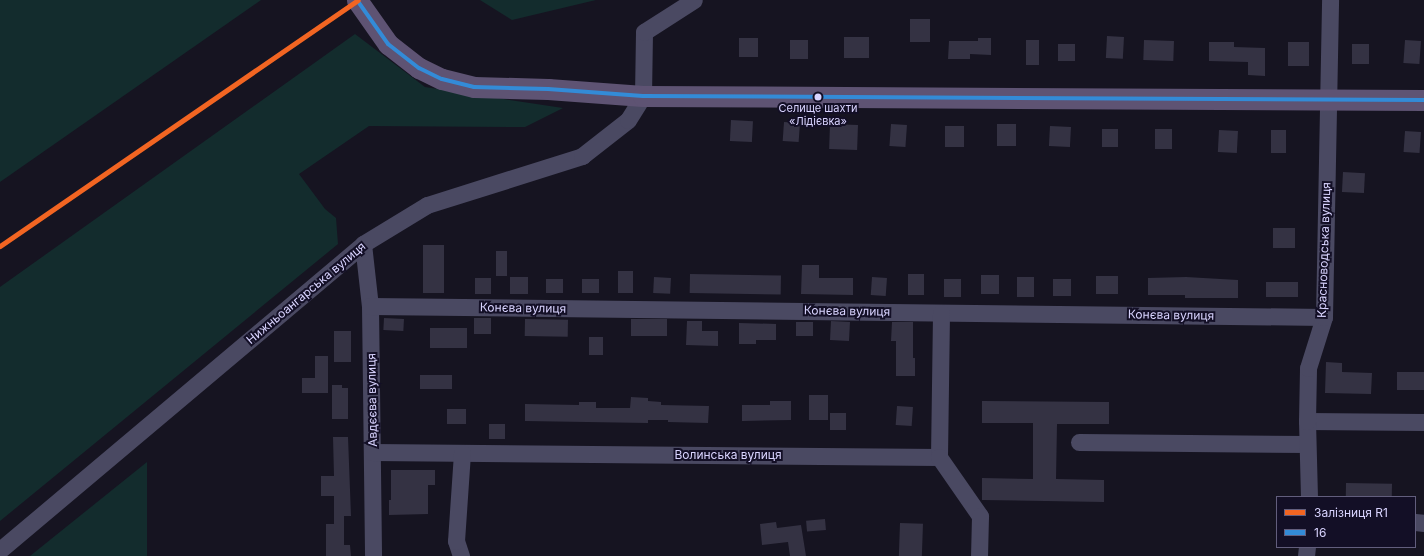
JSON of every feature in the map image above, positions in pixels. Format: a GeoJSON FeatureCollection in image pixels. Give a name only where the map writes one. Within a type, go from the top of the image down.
{"type":"FeatureCollection","features":[{"type":"Feature","properties":{"kind":"main road"},"geometry":{"type":"LineString","coordinates":[[357,0],[388,44],[419,68],[442,79],[474,87],[548,89],[643,96],[1424,100]]}},
{"type":"Feature","properties":{"kind":"street"},"geometry":{"type":"LineString","coordinates":[[643,96],[644,32],[694,0]]}},
{"type":"Feature","properties":{"kind":"street","name":"Красноводська вулиця"},"geometry":{"type":"LineString","coordinates":[[1309,496],[1307,444],[1308,368],[1324,317],[1330,99],[1330,0]]}},
{"type":"Feature","properties":{"kind":"street","name":"Нижньоангарська вулиця"},"geometry":{"type":"LineString","coordinates":[[0,550],[363,244],[427,205],[582,156],[628,120],[643,96]]}},
{"type":"Feature","properties":{"kind":"street","name":"Авдєєва вулиця"},"geometry":{"type":"LineString","coordinates":[[363,244],[370,306],[373,556]]}},
{"type":"Feature","properties":{"kind":"street","name":"Конєва вулиця"},"geometry":{"type":"LineString","coordinates":[[370,306],[1324,317]]}},
{"type":"Feature","properties":{"kind":"street"},"geometry":{"type":"LineString","coordinates":[[941,312],[939,457],[980,516],[979,556]]}},
{"type":"Feature","properties":{"kind":"street"},"geometry":{"type":"LineString","coordinates":[[1307,420],[1424,422]]}},
{"type":"Feature","properties":{"kind":"street"},"geometry":{"type":"LineString","coordinates":[[1079,442],[1307,444]]}},
{"type":"Feature","properties":{"kind":"street","name":"Волинська вулиця"},"geometry":{"type":"LineString","coordinates":[[372,452],[939,457]]}},
{"type":"Feature","properties":{"kind":"street"},"geometry":{"type":"LineString","coordinates":[[461,556],[456,541],[462,453]]}},
{"type":"Feature","properties":{"kind":"green space"},"geometry":{"type":"Polygon","coordinates":[[[0,0],[261,0],[0,182],[0,0]]]}},
{"type":"Feature","properties":{"kind":"green space"},"geometry":{"type":"Polygon","coordinates":[[[480,0],[596,0],[512,20],[480,0]]]}},
{"type":"Feature","properties":{"kind":"green space"},"geometry":{"type":"Polygon","coordinates":[[[355,34],[425,87],[563,108],[525,127],[369,126],[299,174],[325,209],[336,218],[338,244],[0,521],[0,287],[355,34]]]}},
{"type":"Feature","properties":{"kind":"green space"},"geometry":{"type":"Polygon","coordinates":[[[147,462],[147,556],[30,556],[147,462]]]}},
{"type":"Feature","properties":{"kind":"building"},"geometry":{"type":"Polygon","coordinates":[[[910,19],[930,19],[930,42],[910,42],[910,19]]]}},
{"type":"Feature","properties":{"kind":"building"},"geometry":{"type":"Polygon","coordinates":[[[1107,36],[1124,37],[1123,59],[1106,58],[1107,36]]]}},
{"type":"Feature","properties":{"kind":"building"},"geometry":{"type":"Polygon","coordinates":[[[844,37],[869,37],[869,58],[844,58],[844,37]]]}},
{"type":"Feature","properties":{"kind":"building"},"geometry":{"type":"Polygon","coordinates":[[[739,38],[758,38],[758,57],[739,57],[739,38]]]}},
{"type":"Feature","properties":{"kind":"building"},"geometry":{"type":"Polygon","coordinates":[[[978,38],[991,38],[991,55],[970,54],[970,59],[948,59],[949,41],[978,41],[978,38]]]}},
{"type":"Feature","properties":{"kind":"building"},"geometry":{"type":"Polygon","coordinates":[[[790,40],[808,40],[808,59],[790,59],[790,40]]]}},
{"type":"Feature","properties":{"kind":"building"},"geometry":{"type":"Polygon","coordinates":[[[1026,40],[1039,40],[1039,65],[1026,65],[1026,40]]]}},
{"type":"Feature","properties":{"kind":"building"},"geometry":{"type":"Polygon","coordinates":[[[1144,40],[1174,41],[1173,61],[1143,60],[1144,40]]]}},
{"type":"Feature","properties":{"kind":"building"},"geometry":{"type":"Polygon","coordinates":[[[1405,40],[1421,41],[1419,64],[1403,63],[1405,40]]]}},
{"type":"Feature","properties":{"kind":"building"},"geometry":{"type":"Polygon","coordinates":[[[1209,42],[1234,42],[1234,47],[1265,48],[1265,76],[1248,75],[1248,62],[1209,61],[1209,42]]]}},
{"type":"Feature","properties":{"kind":"building"},"geometry":{"type":"Polygon","coordinates":[[[1288,42],[1309,42],[1309,66],[1288,66],[1288,42]]]}},
{"type":"Feature","properties":{"kind":"building"},"geometry":{"type":"Polygon","coordinates":[[[1058,44],[1075,44],[1075,61],[1058,61],[1058,44]]]}},
{"type":"Feature","properties":{"kind":"building"},"geometry":{"type":"Polygon","coordinates":[[[1352,44],[1369,44],[1369,64],[1352,64],[1352,44]]]}},
{"type":"Feature","properties":{"kind":"building"},"geometry":{"type":"Polygon","coordinates":[[[731,120],[753,121],[752,142],[730,141],[731,120]]]}},
{"type":"Feature","properties":{"kind":"building"},"geometry":{"type":"Polygon","coordinates":[[[784,122],[800,123],[799,142],[783,141],[784,122]]]}},
{"type":"Feature","properties":{"kind":"building"},"geometry":{"type":"Polygon","coordinates":[[[830,124],[858,125],[857,150],[829,149],[830,124]]]}},
{"type":"Feature","properties":{"kind":"building"},"geometry":{"type":"Polygon","coordinates":[[[891,124],[907,125],[905,147],[889,146],[891,124]]]}},
{"type":"Feature","properties":{"kind":"building"},"geometry":{"type":"Polygon","coordinates":[[[997,124],[1016,124],[1016,146],[997,146],[997,124]]]}},
{"type":"Feature","properties":{"kind":"building"},"geometry":{"type":"Polygon","coordinates":[[[945,126],[964,126],[964,147],[945,147],[945,126]]]}},
{"type":"Feature","properties":{"kind":"building"},"geometry":{"type":"Polygon","coordinates":[[[1050,126],[1071,127],[1070,147],[1049,146],[1050,126]]]}},
{"type":"Feature","properties":{"kind":"building"},"geometry":{"type":"Polygon","coordinates":[[[1102,129],[1118,129],[1118,147],[1102,147],[1102,129]]]}},
{"type":"Feature","properties":{"kind":"building"},"geometry":{"type":"Polygon","coordinates":[[[1155,129],[1172,129],[1172,149],[1155,149],[1155,129]]]}},
{"type":"Feature","properties":{"kind":"building"},"geometry":{"type":"Polygon","coordinates":[[[1219,130],[1238,131],[1237,153],[1218,152],[1219,130]]]}},
{"type":"Feature","properties":{"kind":"building"},"geometry":{"type":"Polygon","coordinates":[[[1271,130],[1286,130],[1286,153],[1271,153],[1271,130]]]}},
{"type":"Feature","properties":{"kind":"building"},"geometry":{"type":"Polygon","coordinates":[[[1405,131],[1421,132],[1419,153],[1404,152],[1405,131]]]}},
{"type":"Feature","properties":{"kind":"building"},"geometry":{"type":"Polygon","coordinates":[[[1343,172],[1365,173],[1364,193],[1342,192],[1343,172]]]}},
{"type":"Feature","properties":{"kind":"building"},"geometry":{"type":"Polygon","coordinates":[[[1273,228],[1295,228],[1295,248],[1273,248],[1273,228]]]}},
{"type":"Feature","properties":{"kind":"building"},"geometry":{"type":"Polygon","coordinates":[[[423,245],[444,245],[444,293],[423,293],[423,245]]]}},
{"type":"Feature","properties":{"kind":"building"},"geometry":{"type":"Polygon","coordinates":[[[496,251],[507,251],[507,276],[496,276],[496,251]]]}},
{"type":"Feature","properties":{"kind":"building"},"geometry":{"type":"Polygon","coordinates":[[[802,265],[819,265],[819,278],[853,278],[853,295],[801,294],[802,265]]]}},
{"type":"Feature","properties":{"kind":"building"},"geometry":{"type":"Polygon","coordinates":[[[618,271],[633,271],[633,293],[618,293],[618,271]]]}},
{"type":"Feature","properties":{"kind":"building"},"geometry":{"type":"Polygon","coordinates":[[[690,274],[781,276],[781,295],[690,293],[690,274]]]}},
{"type":"Feature","properties":{"kind":"building"},"geometry":{"type":"Polygon","coordinates":[[[908,274],[924,274],[924,295],[908,295],[908,274]]]}},
{"type":"Feature","properties":{"kind":"building"},"geometry":{"type":"Polygon","coordinates":[[[981,275],[999,275],[999,294],[981,294],[981,275]]]}},
{"type":"Feature","properties":{"kind":"building"},"geometry":{"type":"Polygon","coordinates":[[[1096,276],[1118,276],[1118,294],[1096,294],[1096,276]]]}},
{"type":"Feature","properties":{"kind":"building"},"geometry":{"type":"Polygon","coordinates":[[[510,277],[528,277],[528,294],[510,294],[510,277]]]}},
{"type":"Feature","properties":{"kind":"building"},"geometry":{"type":"Polygon","coordinates":[[[654,277],[671,278],[670,294],[653,293],[654,277]]]}},
{"type":"Feature","properties":{"kind":"building"},"geometry":{"type":"Polygon","coordinates":[[[872,277],[887,278],[886,296],[871,295],[872,277]]]}},
{"type":"Feature","properties":{"kind":"building"},"geometry":{"type":"Polygon","coordinates":[[[1017,277],[1034,277],[1034,297],[1017,297],[1017,277]]]}},
{"type":"Feature","properties":{"kind":"building"},"geometry":{"type":"Polygon","coordinates":[[[1186,277],[1238,280],[1238,298],[1185,298],[1185,295],[1148,295],[1148,278],[1186,277]]]}},
{"type":"Feature","properties":{"kind":"building"},"geometry":{"type":"Polygon","coordinates":[[[475,278],[491,278],[491,294],[475,294],[475,278]]]}},
{"type":"Feature","properties":{"kind":"building"},"geometry":{"type":"Polygon","coordinates":[[[546,279],[563,279],[563,293],[546,293],[546,279]]]}},
{"type":"Feature","properties":{"kind":"building"},"geometry":{"type":"Polygon","coordinates":[[[582,279],[599,279],[599,293],[582,293],[582,279]]]}},
{"type":"Feature","properties":{"kind":"building"},"geometry":{"type":"Polygon","coordinates":[[[944,279],[961,279],[961,297],[944,297],[944,279]]]}},
{"type":"Feature","properties":{"kind":"building"},"geometry":{"type":"Polygon","coordinates":[[[1053,279],[1071,279],[1071,296],[1053,296],[1053,279]]]}},
{"type":"Feature","properties":{"kind":"building"},"geometry":{"type":"Polygon","coordinates":[[[1266,282],[1298,282],[1298,297],[1266,297],[1266,282]]]}},
{"type":"Feature","properties":{"kind":"building"},"geometry":{"type":"Polygon","coordinates":[[[384,318],[404,319],[403,331],[383,330],[384,318]]]}},
{"type":"Feature","properties":{"kind":"building"},"geometry":{"type":"Polygon","coordinates":[[[474,318],[491,318],[491,334],[474,334],[474,318]]]}},
{"type":"Feature","properties":{"kind":"building"},"geometry":{"type":"Polygon","coordinates":[[[525,319],[568,320],[568,337],[525,336],[525,319]]]}},
{"type":"Feature","properties":{"kind":"building"},"geometry":{"type":"Polygon","coordinates":[[[631,319],[667,319],[667,336],[631,336],[631,319]]]}},
{"type":"Feature","properties":{"kind":"building"},"geometry":{"type":"Polygon","coordinates":[[[687,321],[702,321],[702,331],[718,331],[718,346],[686,345],[687,321]]]}},
{"type":"Feature","properties":{"kind":"building"},"geometry":{"type":"Polygon","coordinates":[[[831,321],[850,322],[849,341],[830,340],[831,321]]]}},
{"type":"Feature","properties":{"kind":"building"},"geometry":{"type":"Polygon","coordinates":[[[796,322],[813,322],[813,336],[796,336],[796,322]]]}},
{"type":"Feature","properties":{"kind":"building"},"geometry":{"type":"Polygon","coordinates":[[[892,322],[913,322],[913,358],[915,358],[915,376],[896,376],[896,341],[891,341],[892,322]]]}},
{"type":"Feature","properties":{"kind":"building"},"geometry":{"type":"Polygon","coordinates":[[[739,323],[776,324],[776,340],[756,340],[756,344],[739,344],[739,323]]]}},
{"type":"Feature","properties":{"kind":"building"},"geometry":{"type":"Polygon","coordinates":[[[430,328],[467,328],[467,348],[430,348],[430,328]]]}},
{"type":"Feature","properties":{"kind":"building"},"geometry":{"type":"Polygon","coordinates":[[[334,331],[351,331],[351,362],[334,362],[334,331]]]}},
{"type":"Feature","properties":{"kind":"building"},"geometry":{"type":"Polygon","coordinates":[[[589,337],[603,337],[603,355],[589,355],[589,337]]]}},
{"type":"Feature","properties":{"kind":"building"},"geometry":{"type":"Polygon","coordinates":[[[315,356],[328,356],[328,393],[302,393],[302,378],[315,378],[315,356]]]}},
{"type":"Feature","properties":{"kind":"building"},"geometry":{"type":"Polygon","coordinates":[[[1326,362],[1342,363],[1342,372],[1372,373],[1371,394],[1325,393],[1326,362]]]}},
{"type":"Feature","properties":{"kind":"building"},"geometry":{"type":"Polygon","coordinates":[[[1397,372],[1424,372],[1424,390],[1397,390],[1397,372]]]}},
{"type":"Feature","properties":{"kind":"building"},"geometry":{"type":"Polygon","coordinates":[[[420,375],[452,375],[452,389],[420,389],[420,375]]]}},
{"type":"Feature","properties":{"kind":"building"},"geometry":{"type":"Polygon","coordinates":[[[332,385],[342,385],[342,388],[348,388],[348,419],[332,419],[332,385]]]}},
{"type":"Feature","properties":{"kind":"building"},"geometry":{"type":"Polygon","coordinates":[[[809,395],[828,395],[828,420],[809,420],[809,395]]]}},
{"type":"Feature","properties":{"kind":"building"},"geometry":{"type":"Polygon","coordinates":[[[631,397],[648,398],[648,401],[661,402],[661,405],[709,406],[708,423],[668,422],[668,420],[648,420],[648,423],[525,421],[525,404],[579,405],[579,402],[596,402],[596,408],[630,408],[631,397]]]}},
{"type":"Feature","properties":{"kind":"building"},"geometry":{"type":"Polygon","coordinates":[[[770,401],[791,401],[791,420],[742,421],[742,405],[770,405],[770,401]]]}},
{"type":"Feature","properties":{"kind":"building"},"geometry":{"type":"Polygon","coordinates":[[[982,401],[1109,402],[1109,424],[1057,424],[1056,479],[1104,480],[1104,502],[982,500],[982,478],[1033,479],[1033,423],[982,423],[982,401]]]}},
{"type":"Feature","properties":{"kind":"building"},"geometry":{"type":"Polygon","coordinates":[[[897,406],[913,407],[912,426],[896,425],[897,406]]]}},
{"type":"Feature","properties":{"kind":"building"},"geometry":{"type":"Polygon","coordinates":[[[447,409],[466,409],[466,424],[447,424],[447,409]]]}},
{"type":"Feature","properties":{"kind":"building"},"geometry":{"type":"Polygon","coordinates":[[[830,413],[846,413],[846,430],[830,430],[830,413]]]}},
{"type":"Feature","properties":{"kind":"building"},"geometry":{"type":"Polygon","coordinates":[[[489,424],[505,424],[505,439],[489,439],[489,424]]]}},
{"type":"Feature","properties":{"kind":"building"},"geometry":{"type":"Polygon","coordinates":[[[333,437],[348,437],[351,516],[344,516],[344,545],[350,545],[351,556],[326,556],[326,524],[334,524],[334,496],[321,496],[321,476],[334,476],[333,437]]]}},
{"type":"Feature","properties":{"kind":"building"},"geometry":{"type":"Polygon","coordinates":[[[391,470],[435,470],[435,485],[428,485],[428,514],[389,515],[389,500],[391,500],[391,470]]]}},
{"type":"Feature","properties":{"kind":"building"},"geometry":{"type":"Polygon","coordinates":[[[1346,483],[1392,484],[1392,496],[1346,496],[1346,483]]]}},
{"type":"Feature","properties":{"kind":"building"},"geometry":{"type":"Polygon","coordinates":[[[825,519],[826,530],[807,532],[806,521],[825,519]]]}},
{"type":"Feature","properties":{"kind":"building"},"geometry":{"type":"Polygon","coordinates":[[[776,522],[777,528],[801,525],[806,556],[790,556],[788,542],[762,545],[760,524],[776,522]]]}},
{"type":"Feature","properties":{"kind":"building"},"geometry":{"type":"Polygon","coordinates":[[[900,523],[923,524],[922,556],[899,556],[900,523]]]}},
{"type":"Feature","properties":{"kind":"rail line","name":"R1"},"geometry":{"type":"LineString","coordinates":[[0,246],[358,0]]}},
{"type":"Feature","properties":{"kind":"transit line","name":"16"},"geometry":{"type":"LineString","coordinates":[[357,0],[388,44],[419,68],[442,79],[474,87],[548,89],[643,96],[1424,100]]}},
{"type":"Feature","properties":{"kind":"place","name":"Селище шахти «Лідієвка»"},"geometry":{"type":"Point","coordinates":[818,97]}}]}
